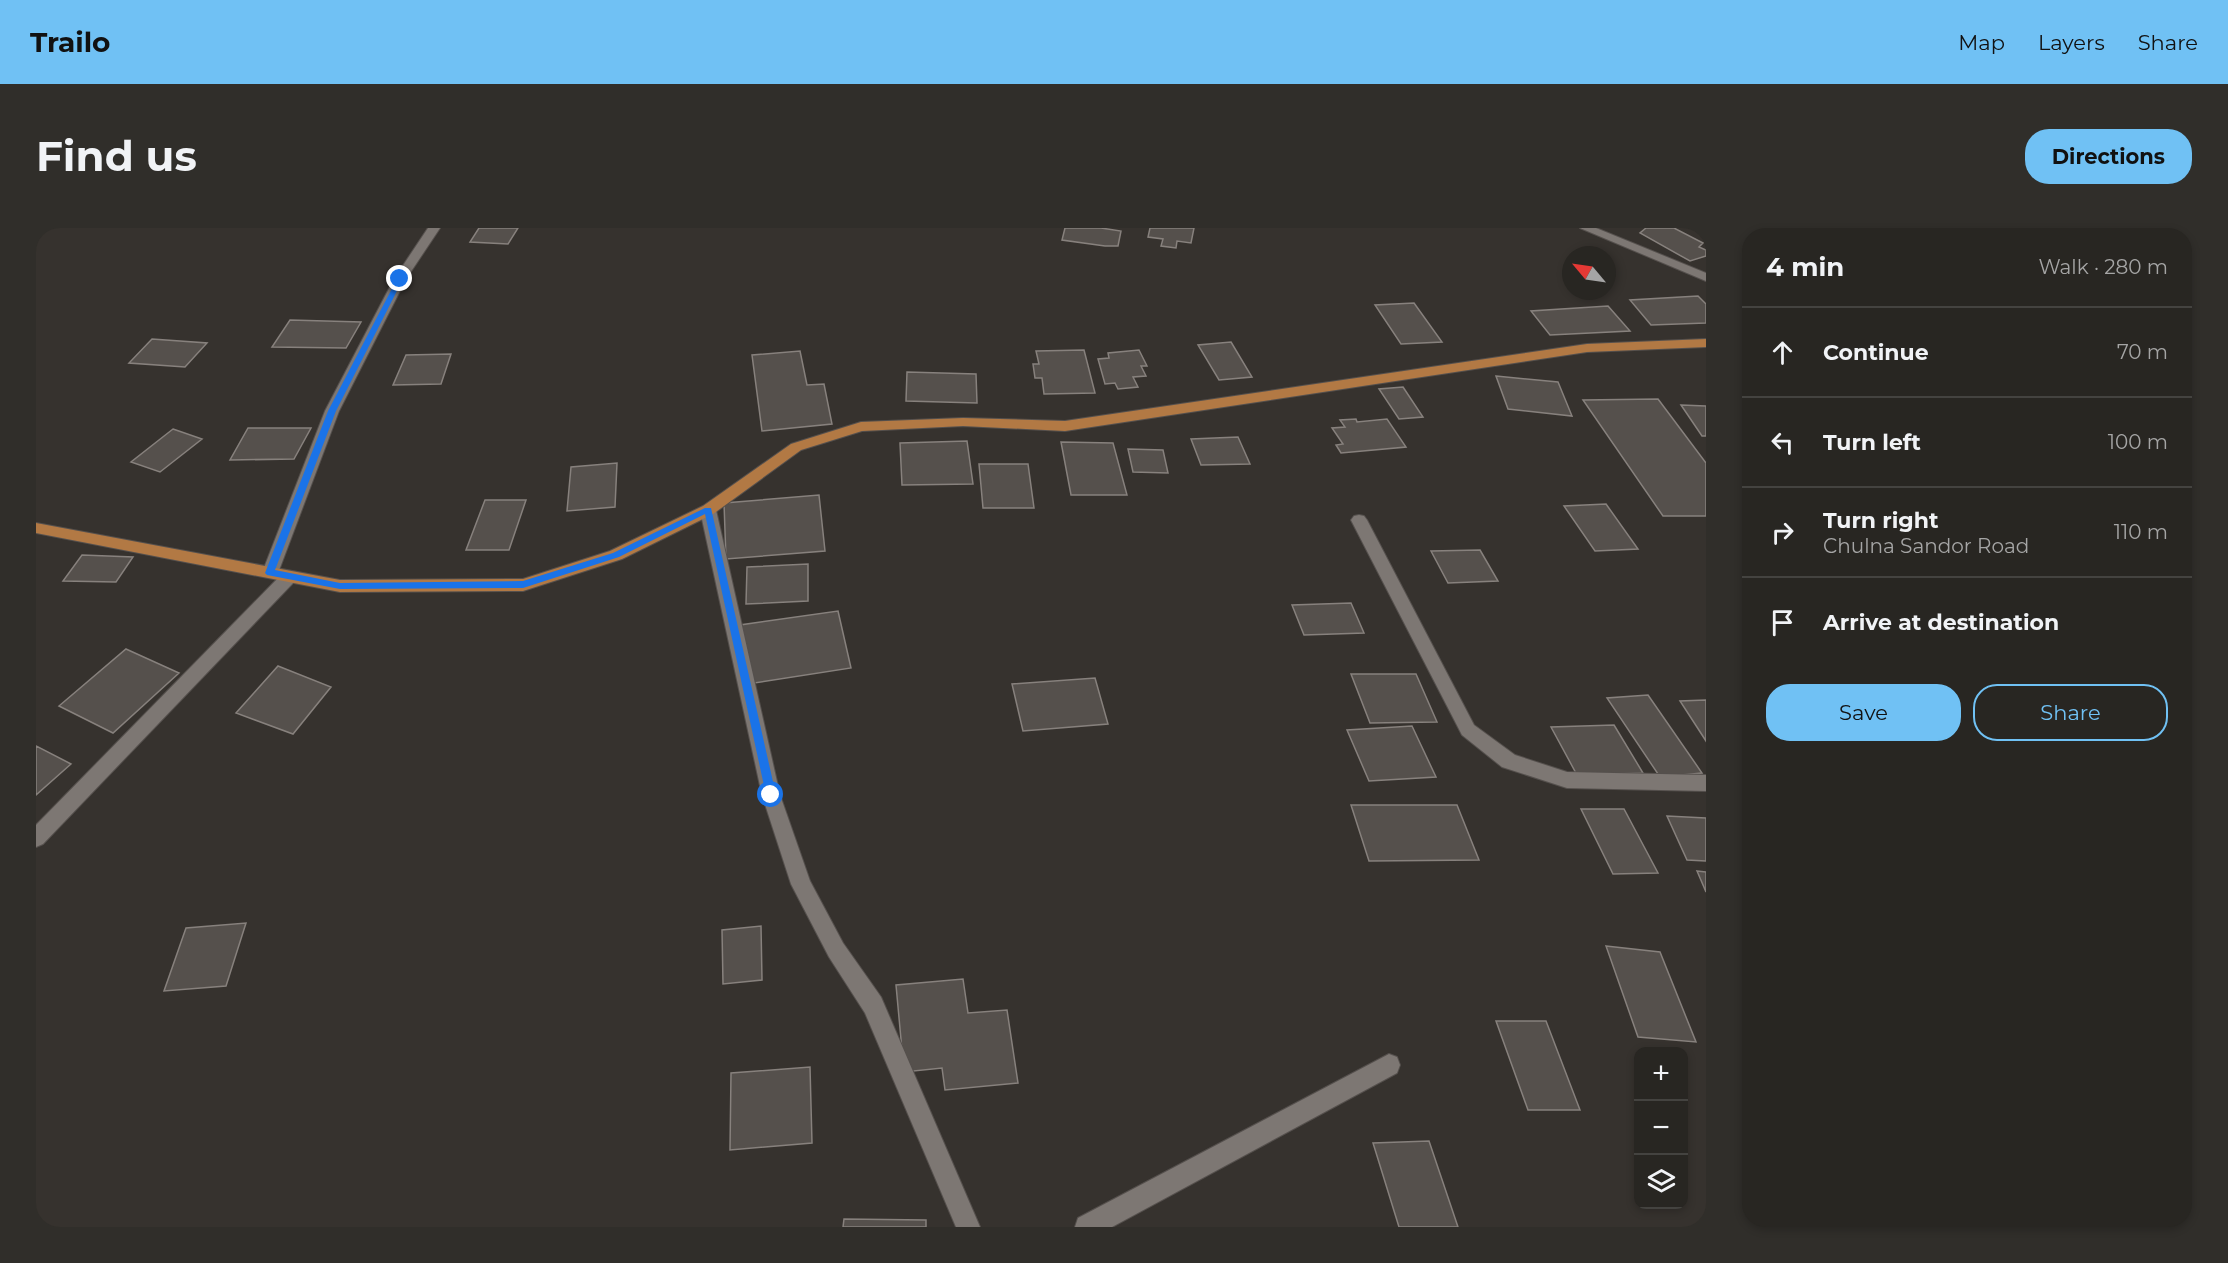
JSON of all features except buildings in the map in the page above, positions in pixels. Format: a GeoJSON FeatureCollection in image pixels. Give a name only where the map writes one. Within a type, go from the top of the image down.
{"type":"FeatureCollection","features":[{"type":"Feature","properties":{"kind":"main road"},"geometry":{"type":"LineString","coordinates":[[36,528],[340,586],[523,585],[616,555],[708,510],[796,447],[861,427],[963,422],[1065,426],[1587,348],[1706,343]]}},
{"type":"Feature","properties":{"kind":"street"},"geometry":{"type":"LineString","coordinates":[[270,573],[332,411],[400,279],[434,228]]}},
{"type":"Feature","properties":{"kind":"street"},"geometry":{"type":"LineString","coordinates":[[1586,228],[1706,277]]}},
{"type":"Feature","properties":{"kind":"street"},"geometry":{"type":"LineString","coordinates":[[708,510],[771,795],[801,884],[836,950],[873,1005],[968,1227]]}},
{"type":"Feature","properties":{"kind":"street"},"geometry":{"type":"LineString","coordinates":[[1359,520],[1468,730],[1509,761],[1567,780],[1706,783]]}},
{"type":"Feature","properties":{"kind":"street"},"geometry":{"type":"LineString","coordinates":[[36,838],[289,577]]}},
{"type":"Feature","properties":{"kind":"street"},"geometry":{"type":"LineString","coordinates":[[1087,1227],[1389,1065]]}},
{"type":"Feature","properties":{"kind":"route"},"geometry":{"type":"LineString","coordinates":[[400,279],[332,411],[270,573],[340,586],[523,585],[616,555],[708,510],[771,795]]}}]}
